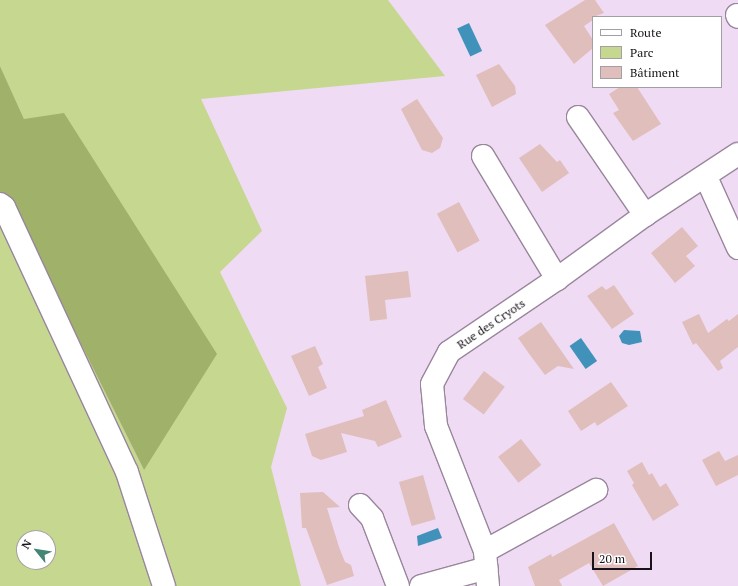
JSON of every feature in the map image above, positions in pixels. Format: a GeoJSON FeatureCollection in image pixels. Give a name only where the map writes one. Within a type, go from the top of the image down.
{"type":"FeatureCollection","features":[{"type":"Feature","properties":{"kind":"street"},"geometry":{"type":"LineString","coordinates":[[578,117],[645,215]]}},
{"type":"Feature","properties":{"kind":"street","name":"Rue des Cryots"},"geometry":{"type":"LineString","coordinates":[[487,569],[436,426],[432,384],[449,352],[557,279],[645,215],[738,154]]}},
{"type":"Feature","properties":{"kind":"street"},"geometry":{"type":"LineString","coordinates":[[483,156],[557,279]]}},
{"type":"Feature","properties":{"kind":"street"},"geometry":{"type":"LineString","coordinates":[[706,176],[738,248]]}},
{"type":"Feature","properties":{"kind":"street"},"geometry":{"type":"LineString","coordinates":[[0,204],[4,207],[127,472],[164,586]]}},
{"type":"Feature","properties":{"kind":"street"},"geometry":{"type":"LineString","coordinates":[[421,586],[487,569],[596,490]]}},
{"type":"Feature","properties":{"kind":"street"},"geometry":{"type":"LineString","coordinates":[[360,506],[372,518],[398,586]]}},
{"type":"Feature","properties":{"kind":"green space"},"geometry":{"type":"Polygon","coordinates":[[[0,0],[388,0],[445,76],[201,99],[262,231],[220,272],[287,408],[271,467],[301,586],[0,586],[0,194],[9,199],[144,470],[24,119],[0,66],[0,0]]]}},
{"type":"Feature","properties":{"kind":"green space"},"geometry":{"type":"Polygon","coordinates":[[[0,66],[24,119],[64,113],[217,354],[144,470],[9,200],[0,194],[0,66]]]}},
{"type":"Feature","properties":{"kind":"water"},"geometry":{"type":"Polygon","coordinates":[[[469,23],[482,51],[470,57],[457,28],[469,23]]]}},
{"type":"Feature","properties":{"kind":"water"},"geometry":{"type":"Polygon","coordinates":[[[624,330],[640,331],[642,342],[629,345],[622,343],[619,336],[624,330]]]}},
{"type":"Feature","properties":{"kind":"water"},"geometry":{"type":"Polygon","coordinates":[[[581,338],[597,361],[586,369],[570,346],[581,338]]]}},
{"type":"Feature","properties":{"kind":"water"},"geometry":{"type":"Polygon","coordinates":[[[438,528],[442,538],[418,546],[417,536],[438,528]]]}},
{"type":"Feature","properties":{"kind":"building"},"geometry":{"type":"Polygon","coordinates":[[[585,0],[595,0],[604,13],[592,16],[592,21],[584,26],[592,38],[592,49],[574,64],[545,25],[585,0]]]}},
{"type":"Feature","properties":{"kind":"building"},"geometry":{"type":"Polygon","coordinates":[[[499,64],[515,86],[516,94],[492,107],[476,75],[499,64]]]}},
{"type":"Feature","properties":{"kind":"building"},"geometry":{"type":"Polygon","coordinates":[[[618,88],[638,88],[661,124],[633,141],[613,113],[619,110],[609,94],[618,88]]]}},
{"type":"Feature","properties":{"kind":"building"},"geometry":{"type":"Polygon","coordinates":[[[417,99],[443,138],[440,148],[432,153],[422,150],[401,109],[417,99]]]}},
{"type":"Feature","properties":{"kind":"building"},"geometry":{"type":"Polygon","coordinates":[[[540,144],[557,162],[560,160],[569,173],[542,192],[519,158],[540,144]]]}},
{"type":"Feature","properties":{"kind":"building"},"geometry":{"type":"Polygon","coordinates":[[[459,202],[480,241],[458,253],[437,214],[459,202]]]}},
{"type":"Feature","properties":{"kind":"building"},"geometry":{"type":"Polygon","coordinates":[[[682,227],[698,246],[686,256],[695,266],[675,283],[651,253],[682,227]]]}},
{"type":"Feature","properties":{"kind":"building"},"geometry":{"type":"Polygon","coordinates":[[[408,271],[411,297],[385,300],[387,319],[370,321],[365,276],[408,271]]]}},
{"type":"Feature","properties":{"kind":"building"},"geometry":{"type":"Polygon","coordinates":[[[614,285],[634,314],[612,329],[587,296],[602,286],[606,290],[614,285]]]}},
{"type":"Feature","properties":{"kind":"building"},"geometry":{"type":"Polygon","coordinates":[[[699,314],[708,333],[727,319],[729,321],[738,314],[738,347],[720,361],[723,368],[718,371],[696,343],[693,345],[682,322],[699,314]]]}},
{"type":"Feature","properties":{"kind":"building"},"geometry":{"type":"Polygon","coordinates":[[[541,322],[574,369],[558,366],[545,375],[518,338],[541,322]]]}},
{"type":"Feature","properties":{"kind":"building"},"geometry":{"type":"Polygon","coordinates":[[[315,346],[323,364],[318,367],[327,388],[309,396],[291,356],[315,346]]]}},
{"type":"Feature","properties":{"kind":"building"},"geometry":{"type":"Polygon","coordinates":[[[484,371],[505,387],[484,415],[463,399],[484,371]]]}},
{"type":"Feature","properties":{"kind":"building"},"geometry":{"type":"Polygon","coordinates":[[[611,382],[628,406],[597,426],[595,422],[581,431],[568,411],[611,382]]]}},
{"type":"Feature","properties":{"kind":"building"},"geometry":{"type":"Polygon","coordinates":[[[386,400],[402,437],[378,447],[375,441],[341,433],[347,452],[321,460],[312,456],[305,434],[364,416],[362,410],[386,400]]]}},
{"type":"Feature","properties":{"kind":"building"},"geometry":{"type":"Polygon","coordinates":[[[521,439],[541,465],[518,483],[498,457],[521,439]]]}},
{"type":"Feature","properties":{"kind":"building"},"geometry":{"type":"Polygon","coordinates":[[[719,451],[725,461],[738,455],[738,475],[716,486],[702,460],[719,451]]]}},
{"type":"Feature","properties":{"kind":"building"},"geometry":{"type":"Polygon","coordinates":[[[642,462],[649,475],[652,473],[660,487],[666,483],[679,505],[653,521],[632,485],[634,483],[627,471],[642,462]]]}},
{"type":"Feature","properties":{"kind":"building"},"geometry":{"type":"Polygon","coordinates":[[[423,475],[436,519],[412,526],[399,482],[423,475]]]}},
{"type":"Feature","properties":{"kind":"building"},"geometry":{"type":"Polygon","coordinates":[[[323,492],[340,507],[327,508],[339,547],[345,562],[351,565],[354,576],[327,585],[306,528],[302,528],[300,493],[323,492]]]}},
{"type":"Feature","properties":{"kind":"building"},"geometry":{"type":"Polygon","coordinates":[[[614,523],[638,566],[603,586],[589,563],[559,580],[562,586],[535,586],[528,567],[551,554],[552,557],[614,523]]]}}]}
